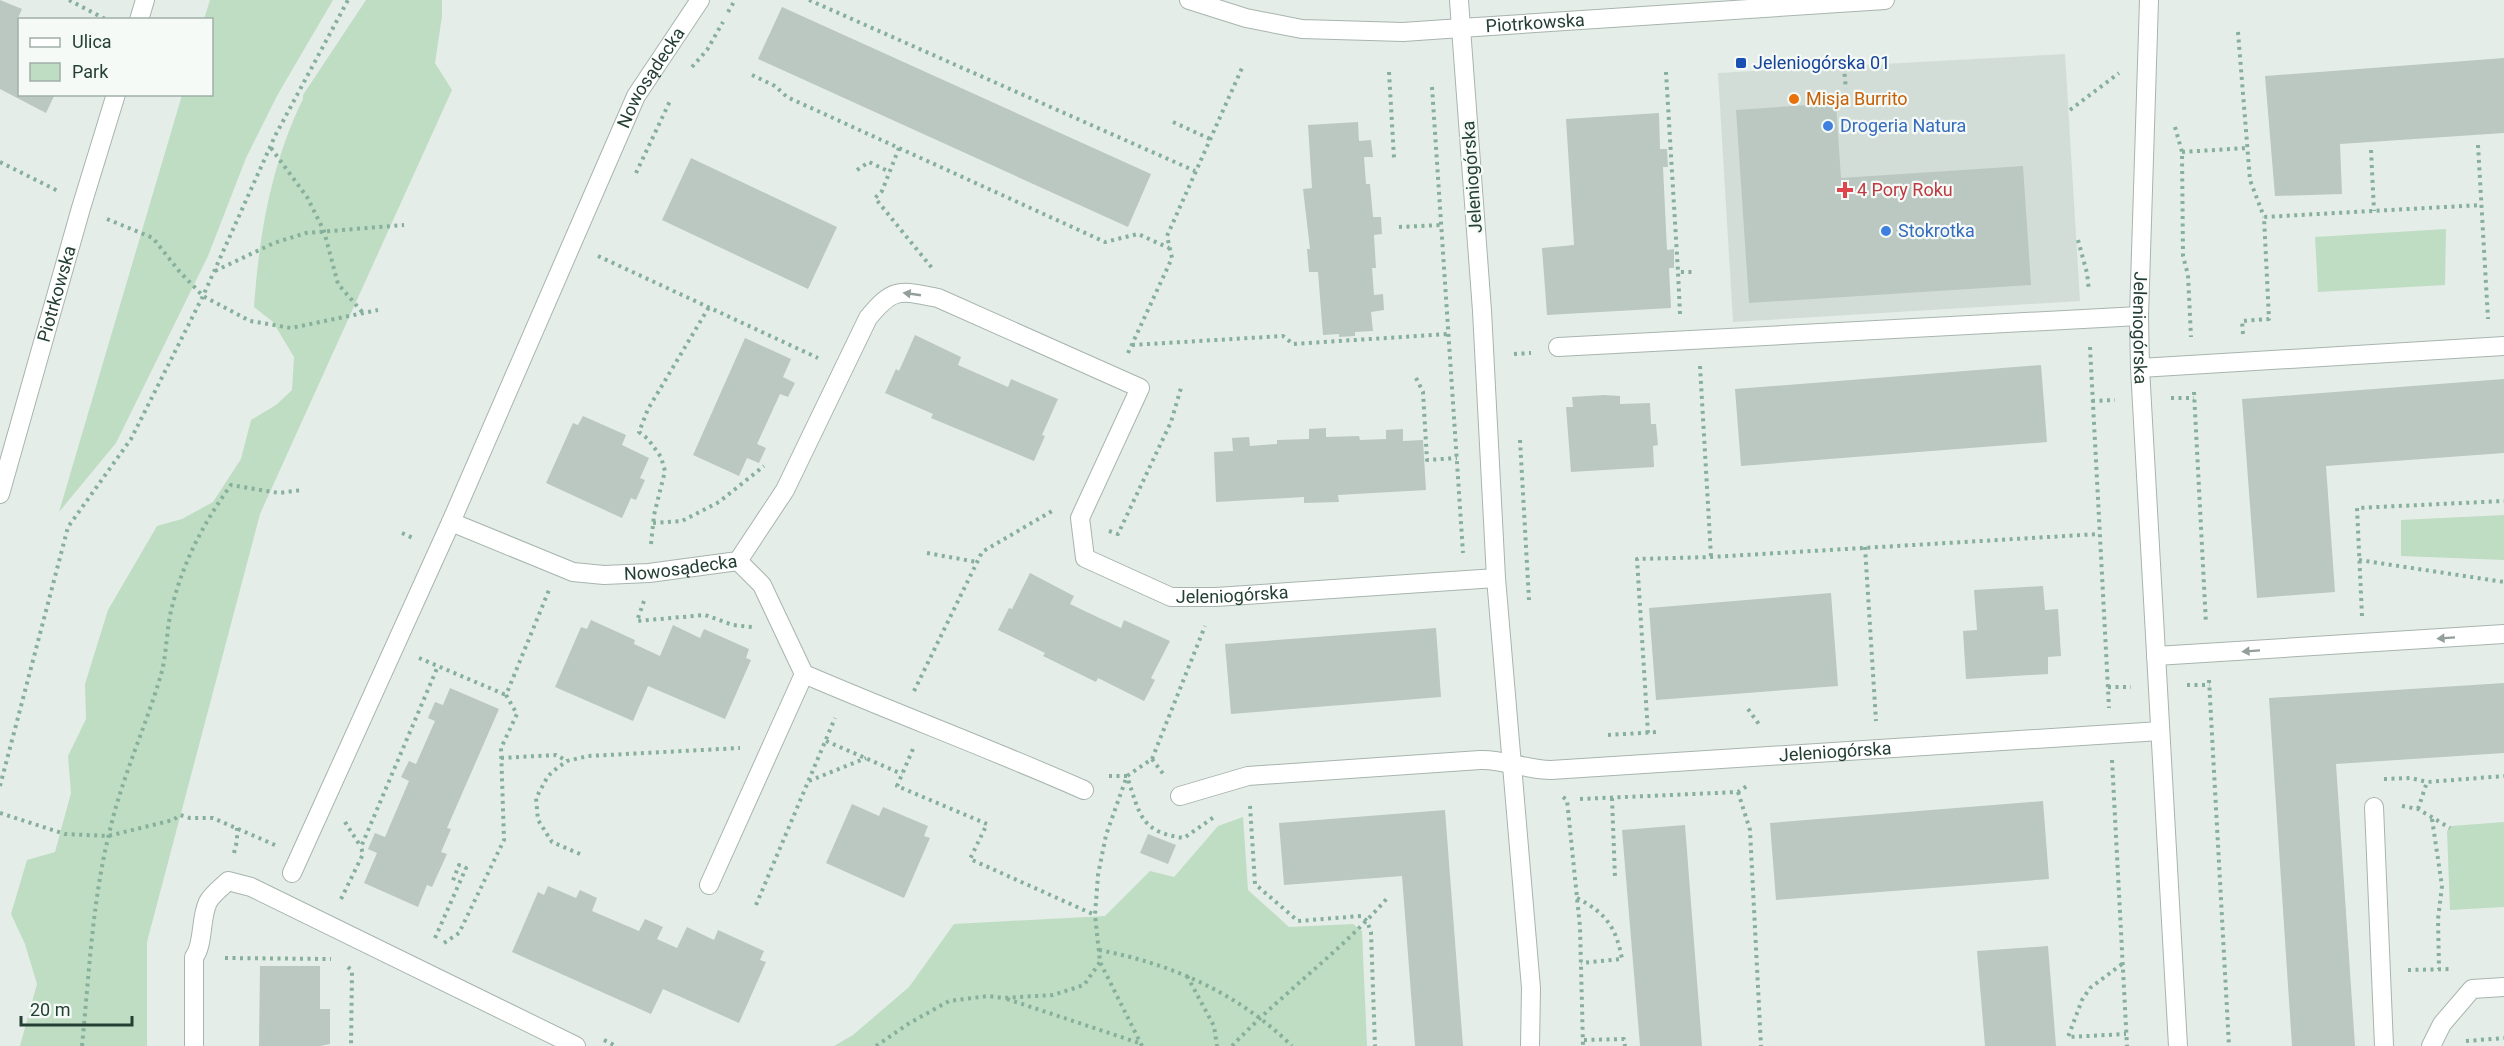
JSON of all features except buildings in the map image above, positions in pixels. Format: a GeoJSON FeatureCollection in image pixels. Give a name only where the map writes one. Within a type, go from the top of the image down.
{"type":"FeatureCollection","features":[{"type":"Feature","properties":{"kind":"street"},"geometry":{"type":"LineString","coordinates":[[140,18],[145,0]]}},
{"type":"Feature","properties":{"kind":"street","name":"Nowosądecka"},"geometry":{"type":"LineString","coordinates":[[292,873],[451,522],[636,96],[700,0]]}},
{"type":"Feature","properties":{"kind":"street","name":"Piotrkowska"},"geometry":{"type":"LineString","coordinates":[[1189,0],[1246,18],[1302,29],[1403,32],[1885,0]]}},
{"type":"Feature","properties":{"kind":"street","name":"Jeleniogórska"},"geometry":{"type":"LineString","coordinates":[[1460,0],[1482,311],[1496,579],[1531,988],[1530,1046]]}},
{"type":"Feature","properties":{"kind":"street","name":"Jeleniogórska"},"geometry":{"type":"LineString","coordinates":[[2149,0],[2139,316],[2140,368],[2178,1046]]}},
{"type":"Feature","properties":{"kind":"street","name":"Piotrkowska"},"geometry":{"type":"LineString","coordinates":[[0,494],[115,96]]}},
{"type":"Feature","properties":{"kind":"street"},"geometry":{"type":"LineString","coordinates":[[738,561],[785,490],[868,318],[884,298],[904,292],[938,298],[1140,388],[1080,518]]}},
{"type":"Feature","properties":{"kind":"street"},"geometry":{"type":"LineString","coordinates":[[1558,347],[2139,316]]}},
{"type":"Feature","properties":{"kind":"street"},"geometry":{"type":"LineString","coordinates":[[2140,368],[2497,346]]}},
{"type":"Feature","properties":{"kind":"street","name":"Jeleniogórska"},"geometry":{"type":"LineString","coordinates":[[1080,518],[1085,558],[1171,597],[1216,597],[1496,579]]}},
{"type":"Feature","properties":{"kind":"street","name":"Nowosądecka"},"geometry":{"type":"LineString","coordinates":[[451,522],[573,572],[604,575],[649,573],[738,561],[762,585],[804,674]]}},
{"type":"Feature","properties":{"kind":"street"},"geometry":{"type":"LineString","coordinates":[[2156,656],[2504,634]]}},
{"type":"Feature","properties":{"kind":"street"},"geometry":{"type":"LineString","coordinates":[[709,885],[804,674],[902,717],[942,730],[1084,790]]}},
{"type":"Feature","properties":{"kind":"street","name":"Jeleniogórska"},"geometry":{"type":"LineString","coordinates":[[1180,796],[1248,776],[1486,760],[1512,763],[1536,770],[1551,770],[2160,731]]}},
{"type":"Feature","properties":{"kind":"street"},"geometry":{"type":"LineString","coordinates":[[2374,807],[2384,1046]]}},
{"type":"Feature","properties":{"kind":"street"},"geometry":{"type":"LineString","coordinates":[[194,1046],[194,957],[199,952],[202,922],[209,900],[228,880],[251,886],[576,1046]]}},
{"type":"Feature","properties":{"kind":"street"},"geometry":{"type":"LineString","coordinates":[[2432,1046],[2442,1023],[2472,989],[2504,987]]}},
{"type":"Feature","properties":{"kind":"path"},"geometry":{"type":"LineString","coordinates":[[69,0],[103,18]]}},
{"type":"Feature","properties":{"kind":"path"},"geometry":{"type":"LineString","coordinates":[[0,786],[68,527],[131,439],[215,272],[270,147],[348,0]]}},
{"type":"Feature","properties":{"kind":"path"},"geometry":{"type":"LineString","coordinates":[[684,76],[707,50],[735,0]]}},
{"type":"Feature","properties":{"kind":"path"},"geometry":{"type":"LineString","coordinates":[[809,0],[1195,171]]}},
{"type":"Feature","properties":{"kind":"path"},"geometry":{"type":"LineString","coordinates":[[2238,32],[2250,180],[2264,217],[2269,319],[2242,321],[2243,336]]}},
{"type":"Feature","properties":{"kind":"path"},"geometry":{"type":"LineString","coordinates":[[1843,59],[1846,89]]}},
{"type":"Feature","properties":{"kind":"path"},"geometry":{"type":"LineString","coordinates":[[1135,338],[1172,258],[1167,236],[1242,68]]}},
{"type":"Feature","properties":{"kind":"path"},"geometry":{"type":"LineString","coordinates":[[2070,110],[2125,68]]}},
{"type":"Feature","properties":{"kind":"path"},"geometry":{"type":"LineString","coordinates":[[1389,72],[1394,158]]}},
{"type":"Feature","properties":{"kind":"path"},"geometry":{"type":"LineString","coordinates":[[1665,72],[1680,315]]}},
{"type":"Feature","properties":{"kind":"path"},"geometry":{"type":"LineString","coordinates":[[752,75],[775,86],[787,97],[1105,242],[1138,234],[1169,248]]}},
{"type":"Feature","properties":{"kind":"path"},"geometry":{"type":"LineString","coordinates":[[1432,87],[1461,523]]}},
{"type":"Feature","properties":{"kind":"path"},"geometry":{"type":"LineString","coordinates":[[633,181],[672,96]]}},
{"type":"Feature","properties":{"kind":"path"},"geometry":{"type":"LineString","coordinates":[[1173,122],[1210,139]]}},
{"type":"Feature","properties":{"kind":"path"},"geometry":{"type":"LineString","coordinates":[[2175,126],[2182,152],[2182,256],[2188,275],[2229,1046]]}},
{"type":"Feature","properties":{"kind":"path"},"geometry":{"type":"LineString","coordinates":[[2478,145],[2481,205],[2497,346]]}},
{"type":"Feature","properties":{"kind":"path"},"geometry":{"type":"LineString","coordinates":[[270,147],[307,197],[324,231],[338,284],[363,313]]}},
{"type":"Feature","properties":{"kind":"path"},"geometry":{"type":"LineString","coordinates":[[899,148],[882,191],[875,198],[933,270]]}},
{"type":"Feature","properties":{"kind":"path"},"geometry":{"type":"LineString","coordinates":[[2182,152],[2247,148]]}},
{"type":"Feature","properties":{"kind":"path"},"geometry":{"type":"LineString","coordinates":[[2370,150],[2374,211]]}},
{"type":"Feature","properties":{"kind":"path"},"geometry":{"type":"LineString","coordinates":[[0,162],[82,206],[153,238],[179,271],[203,296],[250,321],[291,328],[378,310]]}},
{"type":"Feature","properties":{"kind":"path"},"geometry":{"type":"LineString","coordinates":[[857,170],[869,162],[890,172]]}},
{"type":"Feature","properties":{"kind":"path"},"geometry":{"type":"LineString","coordinates":[[2264,217],[2481,205]]}},
{"type":"Feature","properties":{"kind":"path"},"geometry":{"type":"LineString","coordinates":[[215,272],[274,243],[306,233],[404,225]]}},
{"type":"Feature","properties":{"kind":"path"},"geometry":{"type":"LineString","coordinates":[[1400,227],[1441,225]]}},
{"type":"Feature","properties":{"kind":"path"},"geometry":{"type":"LineString","coordinates":[[2078,240],[2087,273],[2089,298]]}},
{"type":"Feature","properties":{"kind":"path"},"geometry":{"type":"LineString","coordinates":[[594,267],[603,246]]}},
{"type":"Feature","properties":{"kind":"path"},"geometry":{"type":"LineString","coordinates":[[598,256],[843,369]]}},
{"type":"Feature","properties":{"kind":"path"},"geometry":{"type":"LineString","coordinates":[[1678,273],[1695,272]]}},
{"type":"Feature","properties":{"kind":"path"},"geometry":{"type":"LineString","coordinates":[[651,548],[653,523],[665,471],[661,457],[648,439],[639,432],[648,409],[709,307]]}},
{"type":"Feature","properties":{"kind":"path"},"geometry":{"type":"LineString","coordinates":[[1132,345],[1283,336],[1293,344],[1448,334]]}},
{"type":"Feature","properties":{"kind":"path"},"geometry":{"type":"LineString","coordinates":[[1698,339],[1711,557]]}},
{"type":"Feature","properties":{"kind":"path"},"geometry":{"type":"LineString","coordinates":[[2090,345],[2092,401]]}},
{"type":"Feature","properties":{"kind":"path"},"geometry":{"type":"LineString","coordinates":[[1514,354],[1522,353]]}},
{"type":"Feature","properties":{"kind":"path"},"geometry":{"type":"LineString","coordinates":[[810,367],[815,357]]}},
{"type":"Feature","properties":{"kind":"path"},"geometry":{"type":"LineString","coordinates":[[1416,378],[1423,392],[1427,459],[1457,458]]}},
{"type":"Feature","properties":{"kind":"path"},"geometry":{"type":"LineString","coordinates":[[1095,915],[970,859],[987,824],[897,786],[917,741],[894,731],[982,552],[1056,509],[1118,534],[1171,422],[1181,388]]}},
{"type":"Feature","properties":{"kind":"path"},"geometry":{"type":"LineString","coordinates":[[1520,446],[1525,519]]}},
{"type":"Feature","properties":{"kind":"path"},"geometry":{"type":"LineString","coordinates":[[653,523],[682,521],[719,502],[766,464]]}},
{"type":"Feature","properties":{"kind":"path"},"geometry":{"type":"LineString","coordinates":[[82,1046],[92,947],[108,836],[121,787],[160,676],[171,609],[191,549],[215,507],[231,485],[279,493],[302,490]]}},
{"type":"Feature","properties":{"kind":"path"},"geometry":{"type":"LineString","coordinates":[[2362,616],[2356,508],[2504,501]]}},
{"type":"Feature","properties":{"kind":"path"},"geometry":{"type":"LineString","coordinates":[[402,533],[417,540]]}},
{"type":"Feature","properties":{"kind":"path"},"geometry":{"type":"LineString","coordinates":[[1648,733],[1637,559],[1711,557],[2099,534]]}},
{"type":"Feature","properties":{"kind":"path"},"geometry":{"type":"LineString","coordinates":[[1865,547],[1876,721]]}},
{"type":"Feature","properties":{"kind":"path"},"geometry":{"type":"LineString","coordinates":[[927,553],[977,562]]}},
{"type":"Feature","properties":{"kind":"path"},"geometry":{"type":"LineString","coordinates":[[2359,560],[2504,582]]}},
{"type":"Feature","properties":{"kind":"path"},"geometry":{"type":"LineString","coordinates":[[506,695],[551,587]]}},
{"type":"Feature","properties":{"kind":"path"},"geometry":{"type":"LineString","coordinates":[[1141,1045],[1100,962],[1095,915],[1098,875],[1106,835],[1127,776],[1152,759],[1216,597]]}},
{"type":"Feature","properties":{"kind":"path"},"geometry":{"type":"LineString","coordinates":[[644,601],[637,621],[705,615],[733,625],[761,628]]}},
{"type":"Feature","properties":{"kind":"path"},"geometry":{"type":"LineString","coordinates":[[394,646],[506,695],[517,714],[501,748],[504,840],[459,933],[444,943]]}},
{"type":"Feature","properties":{"kind":"path"},"geometry":{"type":"LineString","coordinates":[[344,894],[363,854],[361,847],[438,666]]}},
{"type":"Feature","properties":{"kind":"path"},"geometry":{"type":"LineString","coordinates":[[1748,709],[1761,727]]}},
{"type":"Feature","properties":{"kind":"path"},"geometry":{"type":"LineString","coordinates":[[756,905],[834,721]]}},
{"type":"Feature","properties":{"kind":"path"},"geometry":{"type":"LineString","coordinates":[[826,741],[902,774]]}},
{"type":"Feature","properties":{"kind":"path"},"geometry":{"type":"LineString","coordinates":[[580,854],[552,842],[538,820],[536,798],[548,776],[567,761],[588,756],[744,747],[770,752]]}},
{"type":"Feature","properties":{"kind":"path"},"geometry":{"type":"LineString","coordinates":[[501,758],[556,755],[567,761]]}},
{"type":"Feature","properties":{"kind":"path"},"geometry":{"type":"LineString","coordinates":[[809,781],[867,758]]}},
{"type":"Feature","properties":{"kind":"path"},"geometry":{"type":"LineString","coordinates":[[1248,776],[1254,883],[1298,921],[1361,916],[1367,921],[1371,932],[1376,1046]]}},
{"type":"Feature","properties":{"kind":"path"},"geometry":{"type":"LineString","coordinates":[[2377,780],[2410,778],[2427,782],[2504,776]]}},
{"type":"Feature","properties":{"kind":"path"},"geometry":{"type":"LineString","coordinates":[[2418,809],[2427,782]]}},
{"type":"Feature","properties":{"kind":"path"},"geometry":{"type":"LineString","coordinates":[[1738,792],[1750,830],[1761,1046]]}},
{"type":"Feature","properties":{"kind":"path"},"geometry":{"type":"LineString","coordinates":[[1559,794],[1567,800],[1577,898],[1583,1046]]}},
{"type":"Feature","properties":{"kind":"path"},"geometry":{"type":"LineString","coordinates":[[1612,798],[1616,878]]}},
{"type":"Feature","properties":{"kind":"path"},"geometry":{"type":"LineString","coordinates":[[2401,806],[2418,809],[2450,828]]}},
{"type":"Feature","properties":{"kind":"path"},"geometry":{"type":"LineString","coordinates":[[0,813],[65,834],[108,836],[173,820],[180,815],[190,818],[213,818],[282,848]]}},
{"type":"Feature","properties":{"kind":"path"},"geometry":{"type":"LineString","coordinates":[[2432,819],[2442,886],[2438,919],[2439,969]]}},
{"type":"Feature","properties":{"kind":"path"},"geometry":{"type":"LineString","coordinates":[[435,938],[466,868],[459,865],[452,883]]}},
{"type":"Feature","properties":{"kind":"path"},"geometry":{"type":"LineString","coordinates":[[1232,1046],[1259,1017],[1367,921],[1389,896]]}},
{"type":"Feature","properties":{"kind":"path"},"geometry":{"type":"LineString","coordinates":[[1577,898],[1594,907],[1607,920],[1618,939],[1622,959],[1581,963]]}},
{"type":"Feature","properties":{"kind":"path"},"geometry":{"type":"LineString","coordinates":[[1099,950],[1129,956],[1187,975],[1224,994],[1259,1017],[1292,1046]]}},
{"type":"Feature","properties":{"kind":"path"},"geometry":{"type":"LineString","coordinates":[[194,957],[337,961]]}},
{"type":"Feature","properties":{"kind":"path"},"geometry":{"type":"LineString","coordinates":[[343,962],[352,971],[351,1046]]}},
{"type":"Feature","properties":{"kind":"path"},"geometry":{"type":"LineString","coordinates":[[876,1046],[949,1001],[988,996],[1003,998],[1053,995],[1084,985],[1100,962]]}},
{"type":"Feature","properties":{"kind":"path"},"geometry":{"type":"LineString","coordinates":[[2123,964],[2090,988],[2082,1000],[2068,1037],[2126,1034]]}},
{"type":"Feature","properties":{"kind":"path"},"geometry":{"type":"LineString","coordinates":[[2381,971],[2460,968]]}},
{"type":"Feature","properties":{"kind":"path"},"geometry":{"type":"LineString","coordinates":[[1187,975],[1214,1026],[1217,1046]]}},
{"type":"Feature","properties":{"kind":"path"},"geometry":{"type":"LineString","coordinates":[[1003,998],[1141,1045]]}},
{"type":"Feature","properties":{"kind":"path"},"geometry":{"type":"LineString","coordinates":[[1584,1040],[1624,1039],[1624,1046]]}},
{"type":"Feature","properties":{"kind":"path"},"geometry":{"type":"LineString","coordinates":[[2486,1039],[2486,1046]]}},
{"type":"Feature","properties":{"kind":"path"},"geometry":{"type":"LineString","coordinates":[[2475,1040],[2475,1046]]}},
{"type":"Feature","properties":{"kind":"shaded area"},"geometry":{"type":"Polygon","coordinates":[[[2065,54],[2080,301],[1733,322],[1718,73],[2065,54]]]}},
{"type":"Feature","properties":{"kind":"green space"},"geometry":{"type":"Polygon","coordinates":[[[210,0],[333,0],[278,94],[246,158],[208,256],[116,443],[59,512],[182,96],[213,96],[213,18],[204,18],[210,0]]]}},
{"type":"Feature","properties":{"kind":"green space"},"geometry":{"type":"Polygon","coordinates":[[[366,0],[442,0],[435,63],[452,90],[260,514],[147,942],[147,1046],[20,1046],[37,984],[25,944],[11,914],[27,860],[55,852],[71,793],[68,756],[86,719],[85,684],[108,610],[157,526],[182,519],[213,502],[241,459],[251,420],[276,405],[292,390],[294,357],[273,322],[254,307],[263,227],[275,175],[303,95],[366,0]]]}},
{"type":"Feature","properties":{"kind":"green space"},"geometry":{"type":"Polygon","coordinates":[[[2446,229],[2445,285],[2318,292],[2315,237],[2446,229]]]}},
{"type":"Feature","properties":{"kind":"green space"},"geometry":{"type":"Polygon","coordinates":[[[2504,515],[2504,560],[2401,556],[2401,520],[2504,515]]]}},
{"type":"Feature","properties":{"kind":"green space"},"geometry":{"type":"Polygon","coordinates":[[[1243,817],[1248,890],[1289,927],[1353,924],[1362,931],[1367,1046],[834,1046],[853,1035],[909,987],[954,924],[1105,916],[1150,871],[1174,877],[1218,826],[1243,817]]]}},
{"type":"Feature","properties":{"kind":"green space"},"geometry":{"type":"Polygon","coordinates":[[[2504,822],[2504,907],[2450,910],[2447,831],[2451,826],[2504,822]]]}},
{"type":"Feature","properties":{"kind":"place","name":"Jeleniogórska 01"},"geometry":{"type":"Point","coordinates":[1741,63]}},
{"type":"Feature","properties":{"kind":"place","name":"Misja Burrito"},"geometry":{"type":"Point","coordinates":[1794,99]}},
{"type":"Feature","properties":{"kind":"place","name":"Drogeria Natura"},"geometry":{"type":"Point","coordinates":[1828,126]}},
{"type":"Feature","properties":{"kind":"place","name":"4 Pory Roku"},"geometry":{"type":"Point","coordinates":[1845,190]}},
{"type":"Feature","properties":{"kind":"place","name":"Stokrotka"},"geometry":{"type":"Point","coordinates":[1886,231]}}]}
